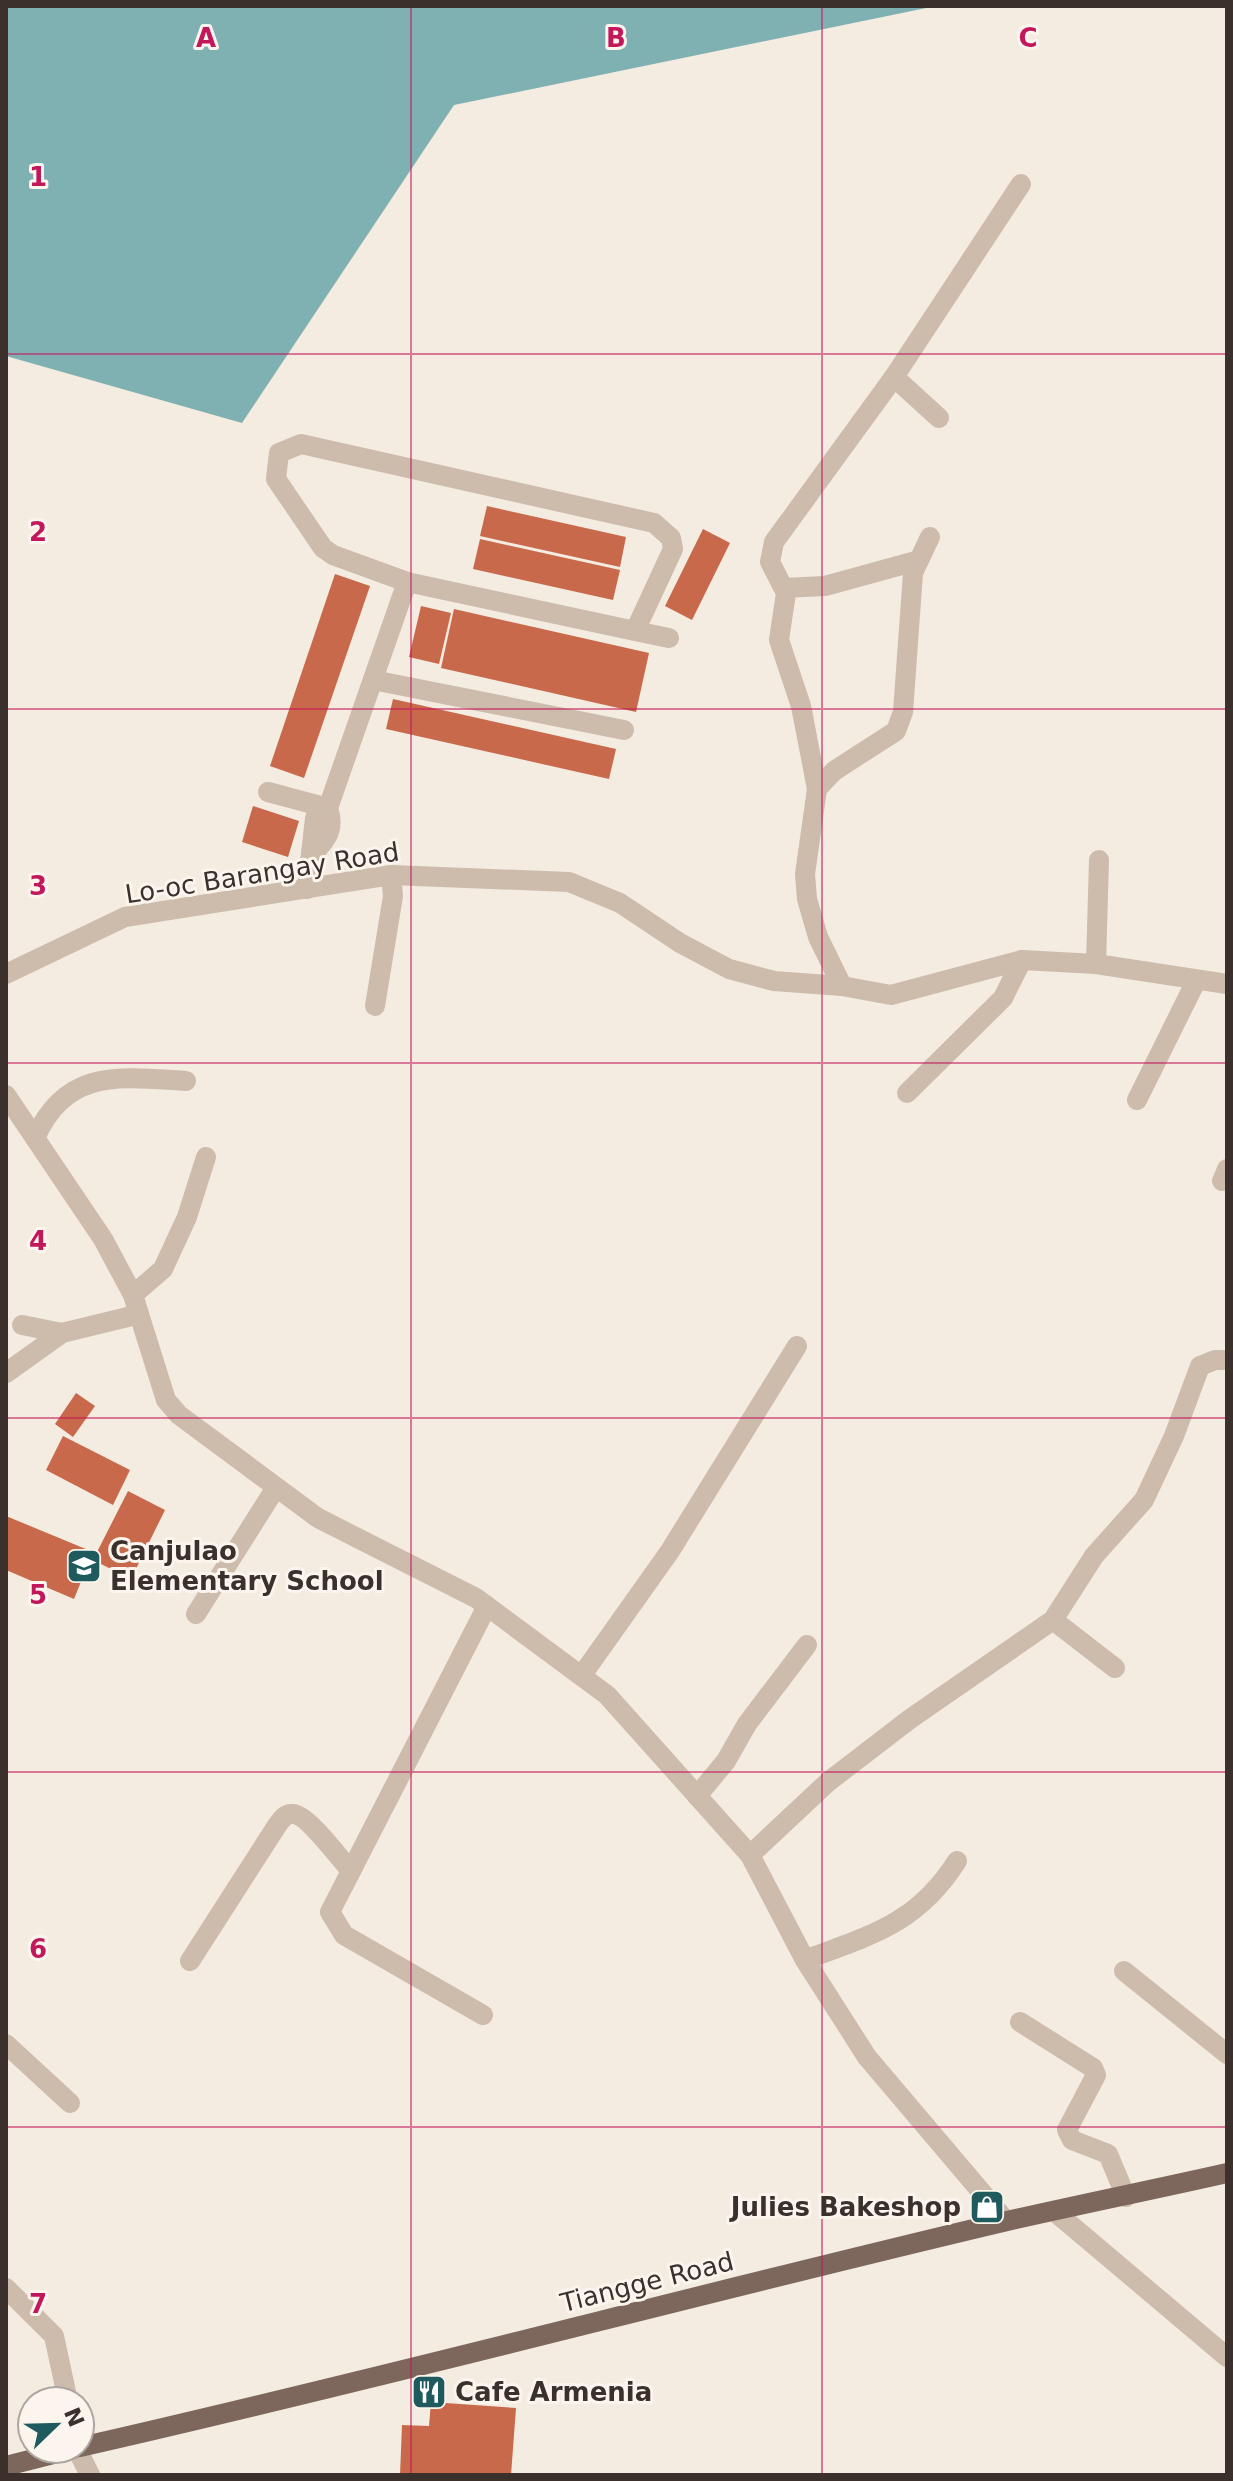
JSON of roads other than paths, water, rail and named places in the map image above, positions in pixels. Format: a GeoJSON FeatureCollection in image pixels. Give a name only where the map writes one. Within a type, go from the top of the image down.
{"type":"FeatureCollection","features":[{"type":"Feature","properties":{"kind":"main road","name":"Tiangge Road"},"geometry":{"type":"LineString","coordinates":[[96,2443],[397,2373],[517,2340],[1006,2221],[1227,2173]]}},
{"type":"Feature","properties":{"kind":"street"},"geometry":{"type":"LineString","coordinates":[[842,986],[818,937],[807,899],[805,874],[817,789],[801,706],[779,640],[784,588],[770,562],[774,542],[894,377],[1021,184]]}},
{"type":"Feature","properties":{"kind":"street"},"geometry":{"type":"LineString","coordinates":[[894,377],[939,418]]}},
{"type":"Feature","properties":{"kind":"street"},"geometry":{"type":"LineString","coordinates":[[635,631],[673,549],[671,538],[654,523],[301,444],[279,453],[276,479],[323,548],[407,582],[635,631],[669,638]]}},
{"type":"Feature","properties":{"kind":"street"},"geometry":{"type":"LineString","coordinates":[[817,789],[834,771],[896,731],[903,712],[916,561],[930,537]]}},
{"type":"Feature","properties":{"kind":"street"},"geometry":{"type":"LineString","coordinates":[[784,588],[825,586],[916,561]]}},
{"type":"Feature","properties":{"kind":"street"},"geometry":{"type":"LineString","coordinates":[[307,889],[313,854],[326,840],[333,824],[328,808],[407,582]]}},
{"type":"Feature","properties":{"kind":"street"},"geometry":{"type":"LineString","coordinates":[[373,680],[624,730]]}},
{"type":"Feature","properties":{"kind":"street"},"geometry":{"type":"LineString","coordinates":[[268,792],[328,808]]}},
{"type":"Feature","properties":{"kind":"street"},"geometry":{"type":"LineString","coordinates":[[1096,964],[1099,860]]}},
{"type":"Feature","properties":{"kind":"street"},"geometry":{"type":"LineString","coordinates":[[375,1006],[393,896],[391,875]]}},
{"type":"Feature","properties":{"kind":"street","name":"Lo-oc Barangay Road"},"geometry":{"type":"LineString","coordinates":[[6,974],[125,917],[391,875],[569,882],[620,903],[680,943],[729,969],[774,981],[842,986],[891,995],[1022,960],[1096,964],[1227,984]]}},
{"type":"Feature","properties":{"kind":"street"},"geometry":{"type":"LineString","coordinates":[[907,1093],[1003,998],[1022,960]]}},
{"type":"Feature","properties":{"kind":"street"},"geometry":{"type":"LineString","coordinates":[[1137,1100],[1196,981]]}},
{"type":"Feature","properties":{"kind":"street"},"geometry":{"type":"LineString","coordinates":[[35,1138],[46,1114],[60,1098],[93,1082],[136,1078],[186,1081]]}},
{"type":"Feature","properties":{"kind":"street"},"geometry":{"type":"LineString","coordinates":[[6,1095],[103,1239],[134,1305],[166,1400],[179,1415],[318,1518],[487,1606],[607,1695],[750,1855],[805,1960],[867,2057],[1006,2221]]}},
{"type":"Feature","properties":{"kind":"street"},"geometry":{"type":"LineString","coordinates":[[6,1373],[62,1333],[134,1305],[163,1269],[187,1217],[206,1157]]}},
{"type":"Feature","properties":{"kind":"street"},"geometry":{"type":"LineString","coordinates":[[22,1325],[62,1333]]}},
{"type":"Feature","properties":{"kind":"street"},"geometry":{"type":"LineString","coordinates":[[582,1675],[670,1551],[797,1346]]}},
{"type":"Feature","properties":{"kind":"street"},"geometry":{"type":"LineString","coordinates":[[750,1855],[851,1764],[1053,1620],[1094,1556],[1144,1500],[1174,1436],[1200,1366],[1227,1360]]}},
{"type":"Feature","properties":{"kind":"street"},"geometry":{"type":"LineString","coordinates":[[196,1614],[275,1489]]}},
{"type":"Feature","properties":{"kind":"street"},"geometry":{"type":"LineString","coordinates":[[483,2015],[344,1935],[330,1912],[487,1606]]}},
{"type":"Feature","properties":{"kind":"street"},"geometry":{"type":"LineString","coordinates":[[1053,1620],[1115,1668]]}},
{"type":"Feature","properties":{"kind":"street"},"geometry":{"type":"LineString","coordinates":[[697,1796],[726,1761],[747,1724],[807,1645]]}},
{"type":"Feature","properties":{"kind":"street"},"geometry":{"type":"LineString","coordinates":[[190,1961],[287,1814],[296,1813],[305,1820],[351,1871]]}},
{"type":"Feature","properties":{"kind":"street"},"geometry":{"type":"LineString","coordinates":[[805,1960],[892,1927],[945,1880],[957,1861]]}},
{"type":"Feature","properties":{"kind":"street"},"geometry":{"type":"LineString","coordinates":[[1124,1971],[1227,2054]]}},
{"type":"Feature","properties":{"kind":"street"},"geometry":{"type":"LineString","coordinates":[[1020,2022],[1093,2068],[1096,2075],[1067,2130],[1072,2140],[1108,2154],[1126,2197]]}},
{"type":"Feature","properties":{"kind":"street"},"geometry":{"type":"LineString","coordinates":[[6,2044],[70,2103]]}},
{"type":"Feature","properties":{"kind":"street"},"geometry":{"type":"LineString","coordinates":[[1054,2211],[1227,2357]]}},
{"type":"Feature","properties":{"kind":"street"},"geometry":{"type":"LineString","coordinates":[[6,2288],[54,2336],[65,2385]]}},
{"type":"Feature","properties":{"kind":"water"},"geometry":{"type":"Polygon","coordinates":[[[6,6],[936,6],[454,105],[242,423],[6,356],[6,6]]]}},
{"type":"Feature","properties":{"kind":"place","name":"Canjulao Elementary School"},"geometry":{"type":"Point","coordinates":[84,1566]}},
{"type":"Feature","properties":{"kind":"place","name":"Julies Bakeshop"},"geometry":{"type":"Point","coordinates":[987,2207]}},
{"type":"Feature","properties":{"kind":"place","name":"Cafe Armenia"},"geometry":{"type":"Point","coordinates":[429,2392]}}]}
